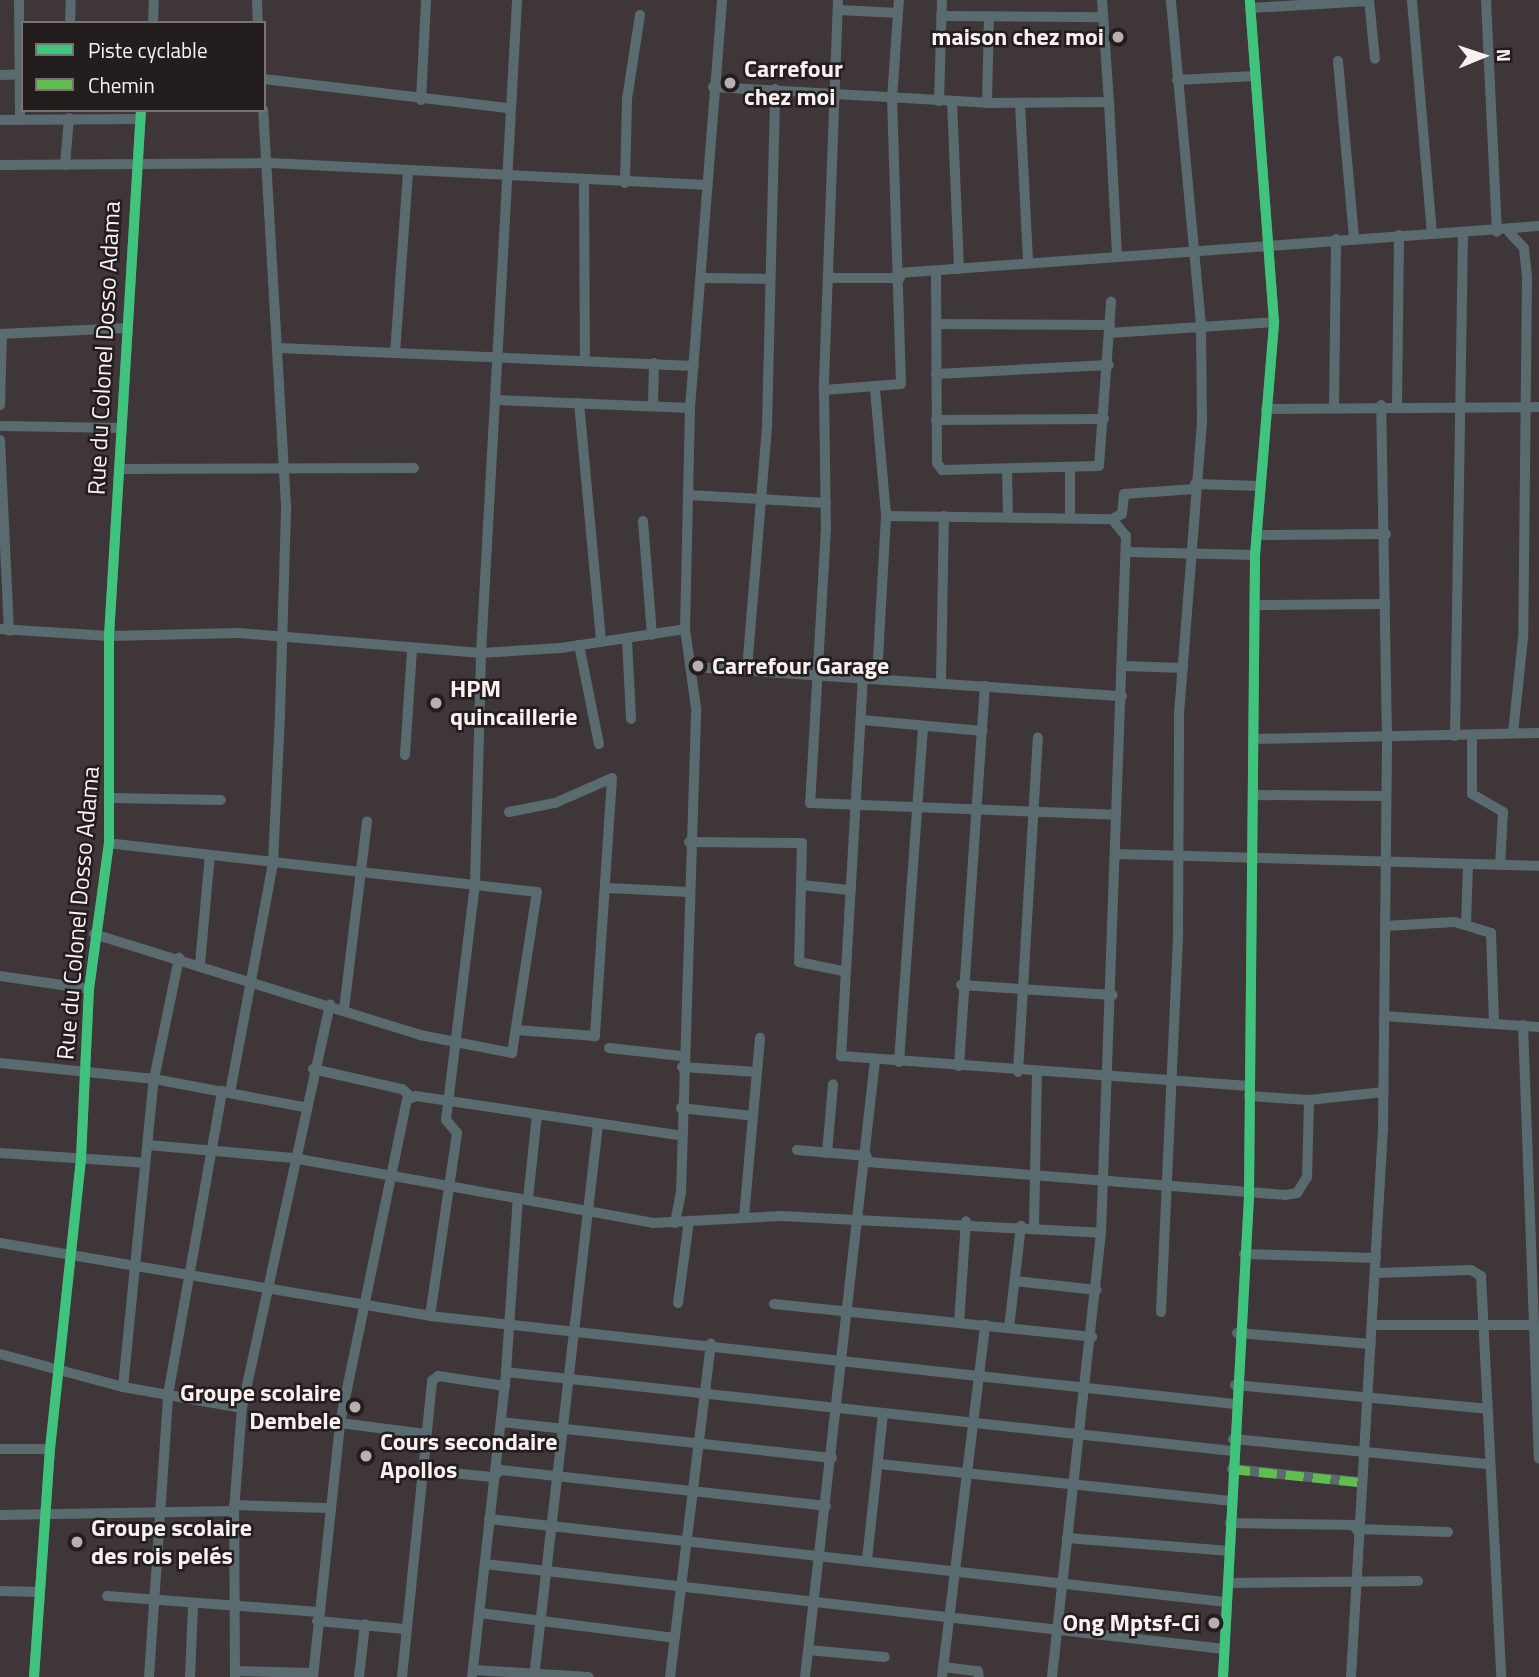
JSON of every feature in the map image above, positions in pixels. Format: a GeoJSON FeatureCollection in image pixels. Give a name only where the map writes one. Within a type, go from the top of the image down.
{"type":"FeatureCollection","features":[{"type":"Feature","properties":{"kind":"street"},"geometry":{"type":"LineString","coordinates":[[19,0],[20,120]]}},
{"type":"Feature","properties":{"kind":"street"},"geometry":{"type":"LineString","coordinates":[[70,21],[71,0]]}},
{"type":"Feature","properties":{"kind":"street"},"geometry":{"type":"LineString","coordinates":[[153,21],[155,0]]}},
{"type":"Feature","properties":{"kind":"street"},"geometry":{"type":"LineString","coordinates":[[257,0],[258,21]]}},
{"type":"Feature","properties":{"kind":"street"},"geometry":{"type":"LineString","coordinates":[[421,100],[426,0]]}},
{"type":"Feature","properties":{"kind":"street"},"geometry":{"type":"LineString","coordinates":[[430,1316],[457,1133],[447,1124],[459,1045],[475,885],[481,653],[501,361],[509,108],[517,0]]}},
{"type":"Feature","properties":{"kind":"street"},"geometry":{"type":"LineString","coordinates":[[675,1223],[682,1167],[678,1135],[689,892],[694,667],[685,629],[690,408],[702,278],[713,87],[722,0]]}},
{"type":"Feature","properties":{"kind":"street"},"geometry":{"type":"LineString","coordinates":[[824,390],[875,389],[901,384],[892,99],[899,0]]}},
{"type":"Feature","properties":{"kind":"street"},"geometry":{"type":"LineString","coordinates":[[939,101],[942,0]]}},
{"type":"Feature","properties":{"kind":"street"},"geometry":{"type":"LineString","coordinates":[[1102,0],[1117,254]]}},
{"type":"Feature","properties":{"kind":"street"},"geometry":{"type":"LineString","coordinates":[[1161,1312],[1172,1082],[1183,667],[1195,486],[1201,325],[1171,0]]}},
{"type":"Feature","properties":{"kind":"street"},"geometry":{"type":"LineString","coordinates":[[1223,1677],[1237,1333],[1249,1194],[1255,555],[1274,322],[1266,245],[1250,4],[1369,0],[1375,60]]}},
{"type":"Feature","properties":{"kind":"street"},"geometry":{"type":"LineString","coordinates":[[1412,0],[1432,234]]}},
{"type":"Feature","properties":{"kind":"street"},"geometry":{"type":"LineString","coordinates":[[1486,0],[1503,232],[1526,260],[1523,638],[1513,733]]}},
{"type":"Feature","properties":{"kind":"street"},"geometry":{"type":"LineString","coordinates":[[898,13],[838,5],[831,91],[824,390],[826,503],[819,674],[810,803],[855,809],[1116,815]]}},
{"type":"Feature","properties":{"kind":"street"},"geometry":{"type":"LineString","coordinates":[[625,183],[627,99],[640,15]]}},
{"type":"Feature","properties":{"kind":"street"},"geometry":{"type":"LineString","coordinates":[[941,16],[1103,17]]}},
{"type":"Feature","properties":{"kind":"street"},"geometry":{"type":"LineString","coordinates":[[987,103],[989,16]]}},
{"type":"Feature","properties":{"kind":"street"},"geometry":{"type":"LineString","coordinates":[[1338,61],[1354,237]]}},
{"type":"Feature","properties":{"kind":"street"},"geometry":{"type":"LineString","coordinates":[[0,75],[21,74]]}},
{"type":"Feature","properties":{"kind":"street"},"geometry":{"type":"LineString","coordinates":[[1177,80],[1255,76]]}},
{"type":"Feature","properties":{"kind":"street"},"geometry":{"type":"LineString","coordinates":[[266,79],[421,100],[509,108]]}},
{"type":"Feature","properties":{"kind":"street"},"geometry":{"type":"LineString","coordinates":[[713,87],[831,91],[892,99],[987,103],[1109,102]]}},
{"type":"Feature","properties":{"kind":"street"},"geometry":{"type":"LineString","coordinates":[[747,670],[764,499],[775,89]]}},
{"type":"Feature","properties":{"kind":"street"},"geometry":{"type":"LineString","coordinates":[[952,101],[959,269]]}},
{"type":"Feature","properties":{"kind":"street"},"geometry":{"type":"LineString","coordinates":[[1020,103],[1028,260]]}},
{"type":"Feature","properties":{"kind":"street"},"geometry":{"type":"LineString","coordinates":[[149,1677],[150,1599],[168,1395],[193,1276],[212,1150],[253,982],[273,863],[282,638],[283,469],[271,163],[263,112]]}},
{"type":"Feature","properties":{"kind":"street"},"geometry":{"type":"LineString","coordinates":[[0,120],[140,115]]}},
{"type":"Feature","properties":{"kind":"street","name":"Rue du Colonel Dosso Adama"},"geometry":{"type":"LineString","coordinates":[[34,1677],[50,1449],[61,1373],[82,1158],[89,989],[94,934],[109,843],[109,636],[134,166],[140,115]]}},
{"type":"Feature","properties":{"kind":"street"},"geometry":{"type":"LineString","coordinates":[[65,165],[69,118]]}},
{"type":"Feature","properties":{"kind":"street"},"geometry":{"type":"LineString","coordinates":[[0,164],[134,166],[271,163],[584,183],[707,185]]}},
{"type":"Feature","properties":{"kind":"street"},"geometry":{"type":"LineString","coordinates":[[395,353],[408,173]]}},
{"type":"Feature","properties":{"kind":"street"},"geometry":{"type":"LineString","coordinates":[[584,183],[585,361]]}},
{"type":"Feature","properties":{"kind":"street"},"geometry":{"type":"LineString","coordinates":[[828,278],[899,275],[1028,260],[1354,237],[1503,232],[1539,226]]}},
{"type":"Feature","properties":{"kind":"street"},"geometry":{"type":"LineString","coordinates":[[1455,736],[1456,404],[1463,233]]}},
{"type":"Feature","properties":{"kind":"street"},"geometry":{"type":"LineString","coordinates":[[1397,404],[1399,235]]}},
{"type":"Feature","properties":{"kind":"street"},"geometry":{"type":"LineString","coordinates":[[1334,408],[1336,239]]}},
{"type":"Feature","properties":{"kind":"street"},"geometry":{"type":"LineString","coordinates":[[936,271],[936,420],[942,470],[1099,466],[1109,365],[1111,302]]}},
{"type":"Feature","properties":{"kind":"street"},"geometry":{"type":"LineString","coordinates":[[702,278],[770,279]]}},
{"type":"Feature","properties":{"kind":"street"},"geometry":{"type":"LineString","coordinates":[[936,324],[1110,329],[1274,322]]}},
{"type":"Feature","properties":{"kind":"street"},"geometry":{"type":"LineString","coordinates":[[0,405],[1,334],[127,328]]}},
{"type":"Feature","properties":{"kind":"street"},"geometry":{"type":"LineString","coordinates":[[279,348],[501,361],[585,361],[694,366]]}},
{"type":"Feature","properties":{"kind":"street"},"geometry":{"type":"LineString","coordinates":[[653,406],[654,363]]}},
{"type":"Feature","properties":{"kind":"street"},"geometry":{"type":"LineString","coordinates":[[936,374],[1109,365]]}},
{"type":"Feature","properties":{"kind":"street"},"geometry":{"type":"LineString","coordinates":[[875,389],[886,516],[877,677]]}},
{"type":"Feature","properties":{"kind":"street"},"geometry":{"type":"LineString","coordinates":[[498,400],[690,408]]}},
{"type":"Feature","properties":{"kind":"street"},"geometry":{"type":"LineString","coordinates":[[579,403],[601,642]]}},
{"type":"Feature","properties":{"kind":"street"},"geometry":{"type":"LineString","coordinates":[[1266,408],[1397,404],[1539,407]]}},
{"type":"Feature","properties":{"kind":"street"},"geometry":{"type":"LineString","coordinates":[[1351,1677],[1358,1482],[1373,1325],[1384,1092],[1387,738],[1386,534],[1381,405]]}},
{"type":"Feature","properties":{"kind":"street"},"geometry":{"type":"LineString","coordinates":[[936,420],[1104,419]]}},
{"type":"Feature","properties":{"kind":"street"},"geometry":{"type":"LineString","coordinates":[[0,426],[122,428]]}},
{"type":"Feature","properties":{"kind":"street"},"geometry":{"type":"LineString","coordinates":[[0,440],[5,630],[109,636],[282,638],[412,650],[481,653],[579,645],[685,629]]}},
{"type":"Feature","properties":{"kind":"street"},"geometry":{"type":"LineString","coordinates":[[119,469],[414,468]]}},
{"type":"Feature","properties":{"kind":"street"},"geometry":{"type":"LineString","coordinates":[[1070,468],[1070,516]]}},
{"type":"Feature","properties":{"kind":"street"},"geometry":{"type":"LineString","coordinates":[[1007,469],[1008,515]]}},
{"type":"Feature","properties":{"kind":"street"},"geometry":{"type":"LineString","coordinates":[[886,516],[1008,515],[1112,519],[1122,514],[1124,494],[1195,486],[1261,486]]}},
{"type":"Feature","properties":{"kind":"street"},"geometry":{"type":"LineString","coordinates":[[689,495],[826,503]]}},
{"type":"Feature","properties":{"kind":"street"},"geometry":{"type":"LineString","coordinates":[[941,682],[944,516]]}},
{"type":"Feature","properties":{"kind":"street"},"geometry":{"type":"LineString","coordinates":[[1052,1677],[1061,1581],[1088,1386],[1104,1179],[1113,995],[1116,815],[1126,552],[1124,528],[1112,519]]}},
{"type":"Feature","properties":{"kind":"street"},"geometry":{"type":"LineString","coordinates":[[643,521],[652,635]]}},
{"type":"Feature","properties":{"kind":"street"},"geometry":{"type":"LineString","coordinates":[[1257,535],[1386,534]]}},
{"type":"Feature","properties":{"kind":"street"},"geometry":{"type":"LineString","coordinates":[[1126,552],[1255,555]]}},
{"type":"Feature","properties":{"kind":"street"},"geometry":{"type":"LineString","coordinates":[[1255,606],[1385,604]]}},
{"type":"Feature","properties":{"kind":"street"},"geometry":{"type":"LineString","coordinates":[[627,639],[631,719]]}},
{"type":"Feature","properties":{"kind":"street"},"geometry":{"type":"LineString","coordinates":[[579,645],[599,744]]}},
{"type":"Feature","properties":{"kind":"street"},"geometry":{"type":"LineString","coordinates":[[405,755],[412,650]]}},
{"type":"Feature","properties":{"kind":"street"},"geometry":{"type":"LineString","coordinates":[[1123,666],[1183,667]]}},
{"type":"Feature","properties":{"kind":"street"},"geometry":{"type":"LineString","coordinates":[[694,667],[863,676],[1122,696]]}},
{"type":"Feature","properties":{"kind":"street"},"geometry":{"type":"LineString","coordinates":[[863,676],[863,720],[843,971],[841,1056],[875,1061],[1172,1082],[1309,1100],[1384,1092]]}},
{"type":"Feature","properties":{"kind":"street"},"geometry":{"type":"LineString","coordinates":[[959,1066],[961,985],[985,686]]}},
{"type":"Feature","properties":{"kind":"street"},"geometry":{"type":"LineString","coordinates":[[863,720],[923,728],[982,731]]}},
{"type":"Feature","properties":{"kind":"street"},"geometry":{"type":"LineString","coordinates":[[899,1062],[914,810],[923,728]]}},
{"type":"Feature","properties":{"kind":"street"},"geometry":{"type":"LineString","coordinates":[[1254,739],[1539,733]]}},
{"type":"Feature","properties":{"kind":"street"},"geometry":{"type":"LineString","coordinates":[[1472,736],[1472,794],[1503,812],[1500,865]]}},
{"type":"Feature","properties":{"kind":"street"},"geometry":{"type":"LineString","coordinates":[[1018,1072],[1038,738]]}},
{"type":"Feature","properties":{"kind":"street"},"geometry":{"type":"LineString","coordinates":[[509,812],[555,803],[611,775],[608,888],[595,1036],[516,1030]]}},
{"type":"Feature","properties":{"kind":"street"},"geometry":{"type":"LineString","coordinates":[[1253,795],[1386,796]]}},
{"type":"Feature","properties":{"kind":"street"},"geometry":{"type":"LineString","coordinates":[[110,798],[221,800]]}},
{"type":"Feature","properties":{"kind":"street"},"geometry":{"type":"LineString","coordinates":[[344,1009],[367,821]]}},
{"type":"Feature","properties":{"kind":"street"},"geometry":{"type":"LineString","coordinates":[[689,842],[802,844],[801,966],[843,971]]}},
{"type":"Feature","properties":{"kind":"street"},"geometry":{"type":"LineString","coordinates":[[94,934],[200,964],[459,1045],[510,1056],[537,892],[361,876],[109,843]]}},
{"type":"Feature","properties":{"kind":"street"},"geometry":{"type":"LineString","coordinates":[[1116,854],[1468,867],[1539,866]]}},
{"type":"Feature","properties":{"kind":"street"},"geometry":{"type":"LineString","coordinates":[[200,964],[210,855]]}},
{"type":"Feature","properties":{"kind":"street"},"geometry":{"type":"LineString","coordinates":[[1466,923],[1468,867]]}},
{"type":"Feature","properties":{"kind":"street"},"geometry":{"type":"LineString","coordinates":[[802,885],[849,890]]}},
{"type":"Feature","properties":{"kind":"street"},"geometry":{"type":"LineString","coordinates":[[608,888],[689,892]]}},
{"type":"Feature","properties":{"kind":"street"},"geometry":{"type":"LineString","coordinates":[[1385,926],[1466,923],[1484,929],[1496,944],[1494,1023]]}},
{"type":"Feature","properties":{"kind":"street"},"geometry":{"type":"LineString","coordinates":[[123,1387],[154,1079],[179,958]]}},
{"type":"Feature","properties":{"kind":"street"},"geometry":{"type":"LineString","coordinates":[[0,976],[89,989]]}},
{"type":"Feature","properties":{"kind":"street"},"geometry":{"type":"LineString","coordinates":[[961,985],[1113,995]]}},
{"type":"Feature","properties":{"kind":"street"},"geometry":{"type":"LineString","coordinates":[[330,1004],[304,1107],[265,1286],[242,1408],[234,1508],[235,1674],[313,1675],[328,1508],[340,1423],[361,1303],[388,1177],[410,1096]]}},
{"type":"Feature","properties":{"kind":"street"},"geometry":{"type":"LineString","coordinates":[[1384,1016],[1539,1027]]}},
{"type":"Feature","properties":{"kind":"street"},"geometry":{"type":"LineString","coordinates":[[1523,1025],[1531,1325],[1539,1459]]}},
{"type":"Feature","properties":{"kind":"street"},"geometry":{"type":"LineString","coordinates":[[744,1217],[760,1038]]}},
{"type":"Feature","properties":{"kind":"street"},"geometry":{"type":"LineString","coordinates":[[609,1048],[682,1062],[757,1072]]}},
{"type":"Feature","properties":{"kind":"street"},"geometry":{"type":"LineString","coordinates":[[805,1677],[850,1313],[875,1061]]}},
{"type":"Feature","properties":{"kind":"street"},"geometry":{"type":"LineString","coordinates":[[0,1063],[154,1079],[304,1107]]}},
{"type":"Feature","properties":{"kind":"street"},"geometry":{"type":"LineString","coordinates":[[313,1069],[402,1089],[410,1096],[452,1104],[678,1135]]}},
{"type":"Feature","properties":{"kind":"street"},"geometry":{"type":"LineString","coordinates":[[1034,1227],[1037,1073]]}},
{"type":"Feature","properties":{"kind":"street"},"geometry":{"type":"LineString","coordinates":[[827,1153],[832,1084]]}},
{"type":"Feature","properties":{"kind":"street"},"geometry":{"type":"LineString","coordinates":[[797,1150],[867,1159],[1104,1179],[1168,1188],[1286,1195],[1303,1186],[1309,1100]]}},
{"type":"Feature","properties":{"kind":"street"},"geometry":{"type":"LineString","coordinates":[[681,1108],[753,1116]]}},
{"type":"Feature","properties":{"kind":"street"},"geometry":{"type":"LineString","coordinates":[[537,1115],[523,1199],[473,1673],[589,1677]]}},
{"type":"Feature","properties":{"kind":"street"},"geometry":{"type":"LineString","coordinates":[[534,1674],[570,1330],[598,1125]]}},
{"type":"Feature","properties":{"kind":"street"},"geometry":{"type":"LineString","coordinates":[[148,1145],[293,1158],[449,1188],[675,1223],[744,1217],[859,1218],[966,1221],[1101,1233]]}},
{"type":"Feature","properties":{"kind":"street"},"geometry":{"type":"LineString","coordinates":[[0,1153],[145,1163]]}},
{"type":"Feature","properties":{"kind":"street"},"geometry":{"type":"LineString","coordinates":[[1527,1189],[1539,1190]]}},
{"type":"Feature","properties":{"kind":"street"},"geometry":{"type":"LineString","coordinates":[[678,1303],[689,1221]]}},
{"type":"Feature","properties":{"kind":"street"},"geometry":{"type":"LineString","coordinates":[[959,1323],[966,1221]]}},
{"type":"Feature","properties":{"kind":"street"},"geometry":{"type":"LineString","coordinates":[[1009,1328],[1021,1226]]}},
{"type":"Feature","properties":{"kind":"street"},"geometry":{"type":"LineString","coordinates":[[0,1243],[73,1258],[265,1286],[430,1316],[712,1344],[979,1378],[1088,1386],[1234,1404]]}},
{"type":"Feature","properties":{"kind":"street"},"geometry":{"type":"LineString","coordinates":[[1244,1254],[1376,1258]]}},
{"type":"Feature","properties":{"kind":"street"},"geometry":{"type":"LineString","coordinates":[[1376,1273],[1476,1271],[1485,1326],[1501,1677]]}},
{"type":"Feature","properties":{"kind":"street"},"geometry":{"type":"LineString","coordinates":[[1015,1280],[1097,1290]]}},
{"type":"Feature","properties":{"kind":"street"},"geometry":{"type":"LineString","coordinates":[[774,1304],[1092,1337]]}},
{"type":"Feature","properties":{"kind":"street"},"geometry":{"type":"LineString","coordinates":[[979,1677],[978,1671],[942,1672],[985,1325]]}},
{"type":"Feature","properties":{"kind":"street"},"geometry":{"type":"LineString","coordinates":[[1373,1325],[1531,1325]]}},
{"type":"Feature","properties":{"kind":"street"},"geometry":{"type":"LineString","coordinates":[[1237,1333],[1371,1344]]}},
{"type":"Feature","properties":{"kind":"street"},"geometry":{"type":"LineString","coordinates":[[670,1677],[712,1344]]}},
{"type":"Feature","properties":{"kind":"street"},"geometry":{"type":"LineString","coordinates":[[0,1354],[61,1373],[123,1387],[242,1408]]}},
{"type":"Feature","properties":{"kind":"street"},"geometry":{"type":"LineString","coordinates":[[506,1372],[704,1396],[1233,1451]]}},
{"type":"Feature","properties":{"kind":"street"},"geometry":{"type":"LineString","coordinates":[[401,1677],[421,1470],[434,1378],[505,1387]]}},
{"type":"Feature","properties":{"kind":"street"},"geometry":{"type":"LineString","coordinates":[[1235,1385],[1367,1395],[1487,1409]]}},
{"type":"Feature","properties":{"kind":"street"},"geometry":{"type":"LineString","coordinates":[[867,1559],[884,1414]]}},
{"type":"Feature","properties":{"kind":"street"},"geometry":{"type":"LineString","coordinates":[[501,1422],[561,1425],[832,1458]]}},
{"type":"Feature","properties":{"kind":"street"},"geometry":{"type":"LineString","coordinates":[[340,1423],[425,1434]]}},
{"type":"Feature","properties":{"kind":"street"},"geometry":{"type":"LineString","coordinates":[[1233,1439],[1490,1464]]}},
{"type":"Feature","properties":{"kind":"street"},"geometry":{"type":"LineString","coordinates":[[0,1449],[50,1449]]}},
{"type":"Feature","properties":{"kind":"street"},"geometry":{"type":"LineString","coordinates":[[879,1464],[1230,1501]]}},
{"type":"Feature","properties":{"kind":"street"},"geometry":{"type":"LineString","coordinates":[[1232,1469],[1358,1482]]}},
{"type":"Feature","properties":{"kind":"street"},"geometry":{"type":"LineString","coordinates":[[421,1470],[493,1477],[502,1470],[826,1506]]}},
{"type":"Feature","properties":{"kind":"street"},"geometry":{"type":"LineString","coordinates":[[0,1515],[328,1508]]}},
{"type":"Feature","properties":{"kind":"street"},"geometry":{"type":"LineString","coordinates":[[489,1519],[867,1559],[1226,1602]]}},
{"type":"Feature","properties":{"kind":"street"},"geometry":{"type":"LineString","coordinates":[[1230,1523],[1448,1532]]}},
{"type":"Feature","properties":{"kind":"street"},"geometry":{"type":"LineString","coordinates":[[1067,1538],[1229,1551]]}},
{"type":"Feature","properties":{"kind":"street"},"geometry":{"type":"LineString","coordinates":[[485,1564],[1055,1632],[1224,1649]]}},
{"type":"Feature","properties":{"kind":"street"},"geometry":{"type":"LineString","coordinates":[[1228,1583],[1418,1581]]}},
{"type":"Feature","properties":{"kind":"street"},"geometry":{"type":"LineString","coordinates":[[0,1591],[40,1592]]}},
{"type":"Feature","properties":{"kind":"street"},"geometry":{"type":"LineString","coordinates":[[107,1596],[234,1606],[405,1629]]}},
{"type":"Feature","properties":{"kind":"street"},"geometry":{"type":"LineString","coordinates":[[190,1677],[192,1604]]}},
{"type":"Feature","properties":{"kind":"street"},"geometry":{"type":"LineString","coordinates":[[480,1613],[674,1638]]}},
{"type":"Feature","properties":{"kind":"street"},"geometry":{"type":"LineString","coordinates":[[359,1677],[365,1624]]}},
{"type":"Feature","properties":{"kind":"street"},"geometry":{"type":"LineString","coordinates":[[808,1650],[885,1657]]}},
{"type":"Feature","properties":{"kind":"marked path"},"geometry":{"type":"LineString","coordinates":[[1232,1469],[1358,1482]]}},
{"type":"Feature","properties":{"kind":"cycle path"},"geometry":{"type":"LineString","coordinates":[[1223,1677],[1249,1194],[1255,555],[1274,322],[1250,0]]}},
{"type":"Feature","properties":{"kind":"cycle path"},"geometry":{"type":"LineString","coordinates":[[34,1677],[50,1449],[81,1158],[89,989],[109,843],[109,636],[141,112]]}},
{"type":"Feature","properties":{"kind":"place","name":"maison chez moi"},"geometry":{"type":"Point","coordinates":[1118,37]}},
{"type":"Feature","properties":{"kind":"place","name":"Carrefour chez moi"},"geometry":{"type":"Point","coordinates":[730,83]}},
{"type":"Feature","properties":{"kind":"place","name":"Carrefour Garage"},"geometry":{"type":"Point","coordinates":[698,666]}},
{"type":"Feature","properties":{"kind":"place","name":"HPM quincaillerie"},"geometry":{"type":"Point","coordinates":[436,703]}},
{"type":"Feature","properties":{"kind":"place","name":"Groupe scolaire Dembele"},"geometry":{"type":"Point","coordinates":[355,1407]}},
{"type":"Feature","properties":{"kind":"place","name":"Cours secondaire Apollos"},"geometry":{"type":"Point","coordinates":[366,1456]}},
{"type":"Feature","properties":{"kind":"place","name":"Groupe scolaire des rois pelés"},"geometry":{"type":"Point","coordinates":[77,1542]}},
{"type":"Feature","properties":{"kind":"place","name":"Ong Mptsf-Ci"},"geometry":{"type":"Point","coordinates":[1214,1623]}}]}
